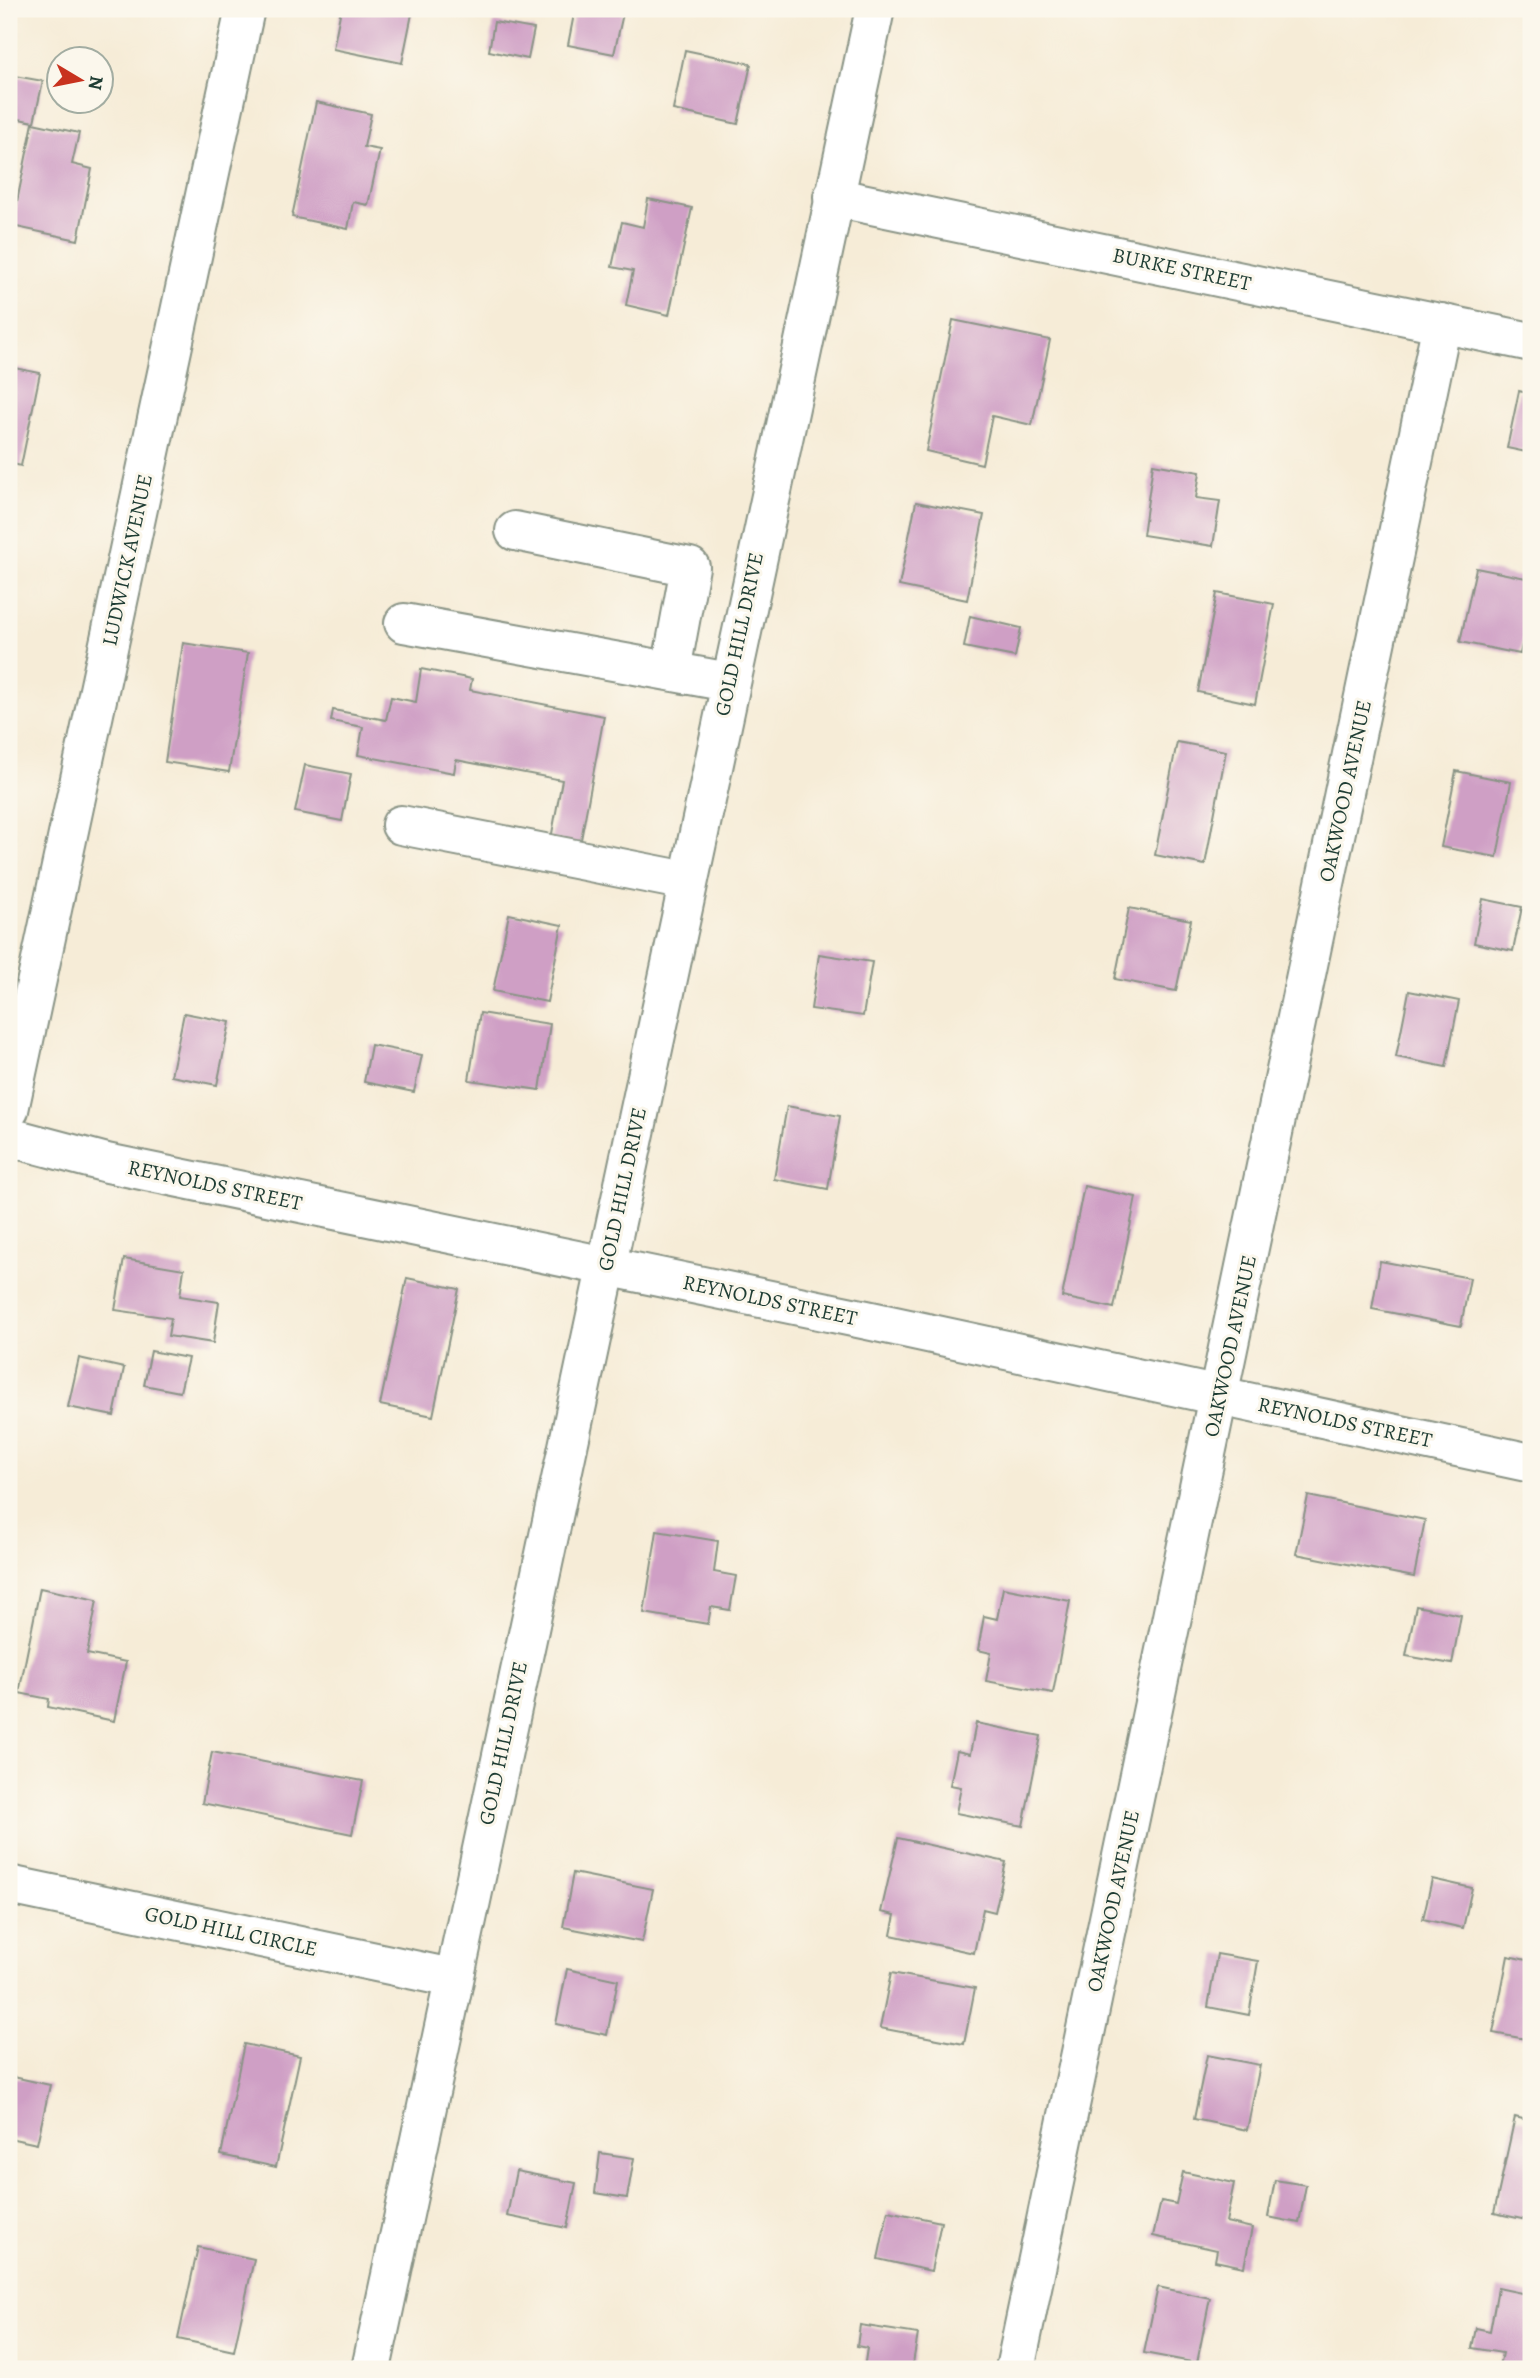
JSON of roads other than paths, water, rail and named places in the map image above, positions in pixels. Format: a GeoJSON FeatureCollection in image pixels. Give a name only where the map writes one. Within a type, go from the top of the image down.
{"type":"FeatureCollection","features":[{"type":"Feature","properties":{"kind":"street","name":"LUDWICK AVENUE"},"geometry":{"type":"LineString","coordinates":[[9,1110],[245,9]]}},
{"type":"Feature","properties":{"kind":"street","name":"GOLD HILL DRIVE"},"geometry":{"type":"LineString","coordinates":[[371,2369],[452,1978],[874,9]]}},
{"type":"Feature","properties":{"kind":"street","name":"BURKE STREET"},"geometry":{"type":"LineString","coordinates":[[833,197],[1531,342]]}},
{"type":"Feature","properties":{"kind":"street","name":"OAKWOOD AVENUE"},"geometry":{"type":"LineString","coordinates":[[1015,2369],[1442,323]]}},
{"type":"Feature","properties":{"kind":"street"},"geometry":{"type":"LineString","coordinates":[[515,531],[690,567],[671,670]]}},
{"type":"Feature","properties":{"kind":"street"},"geometry":{"type":"LineString","coordinates":[[404,623],[729,682]]}},
{"type":"Feature","properties":{"kind":"street"},"geometry":{"type":"LineString","coordinates":[[401,825],[687,881]]}},
{"type":"Feature","properties":{"kind":"street","name":"REYNOLDS STREET"},"geometry":{"type":"LineString","coordinates":[[9,1137],[107,1163],[606,1265],[1531,1462]]}},
{"type":"Feature","properties":{"kind":"street","name":"GOLD HILL CIRCLE"},"geometry":{"type":"LineString","coordinates":[[9,1885],[452,1978]]}}]}
